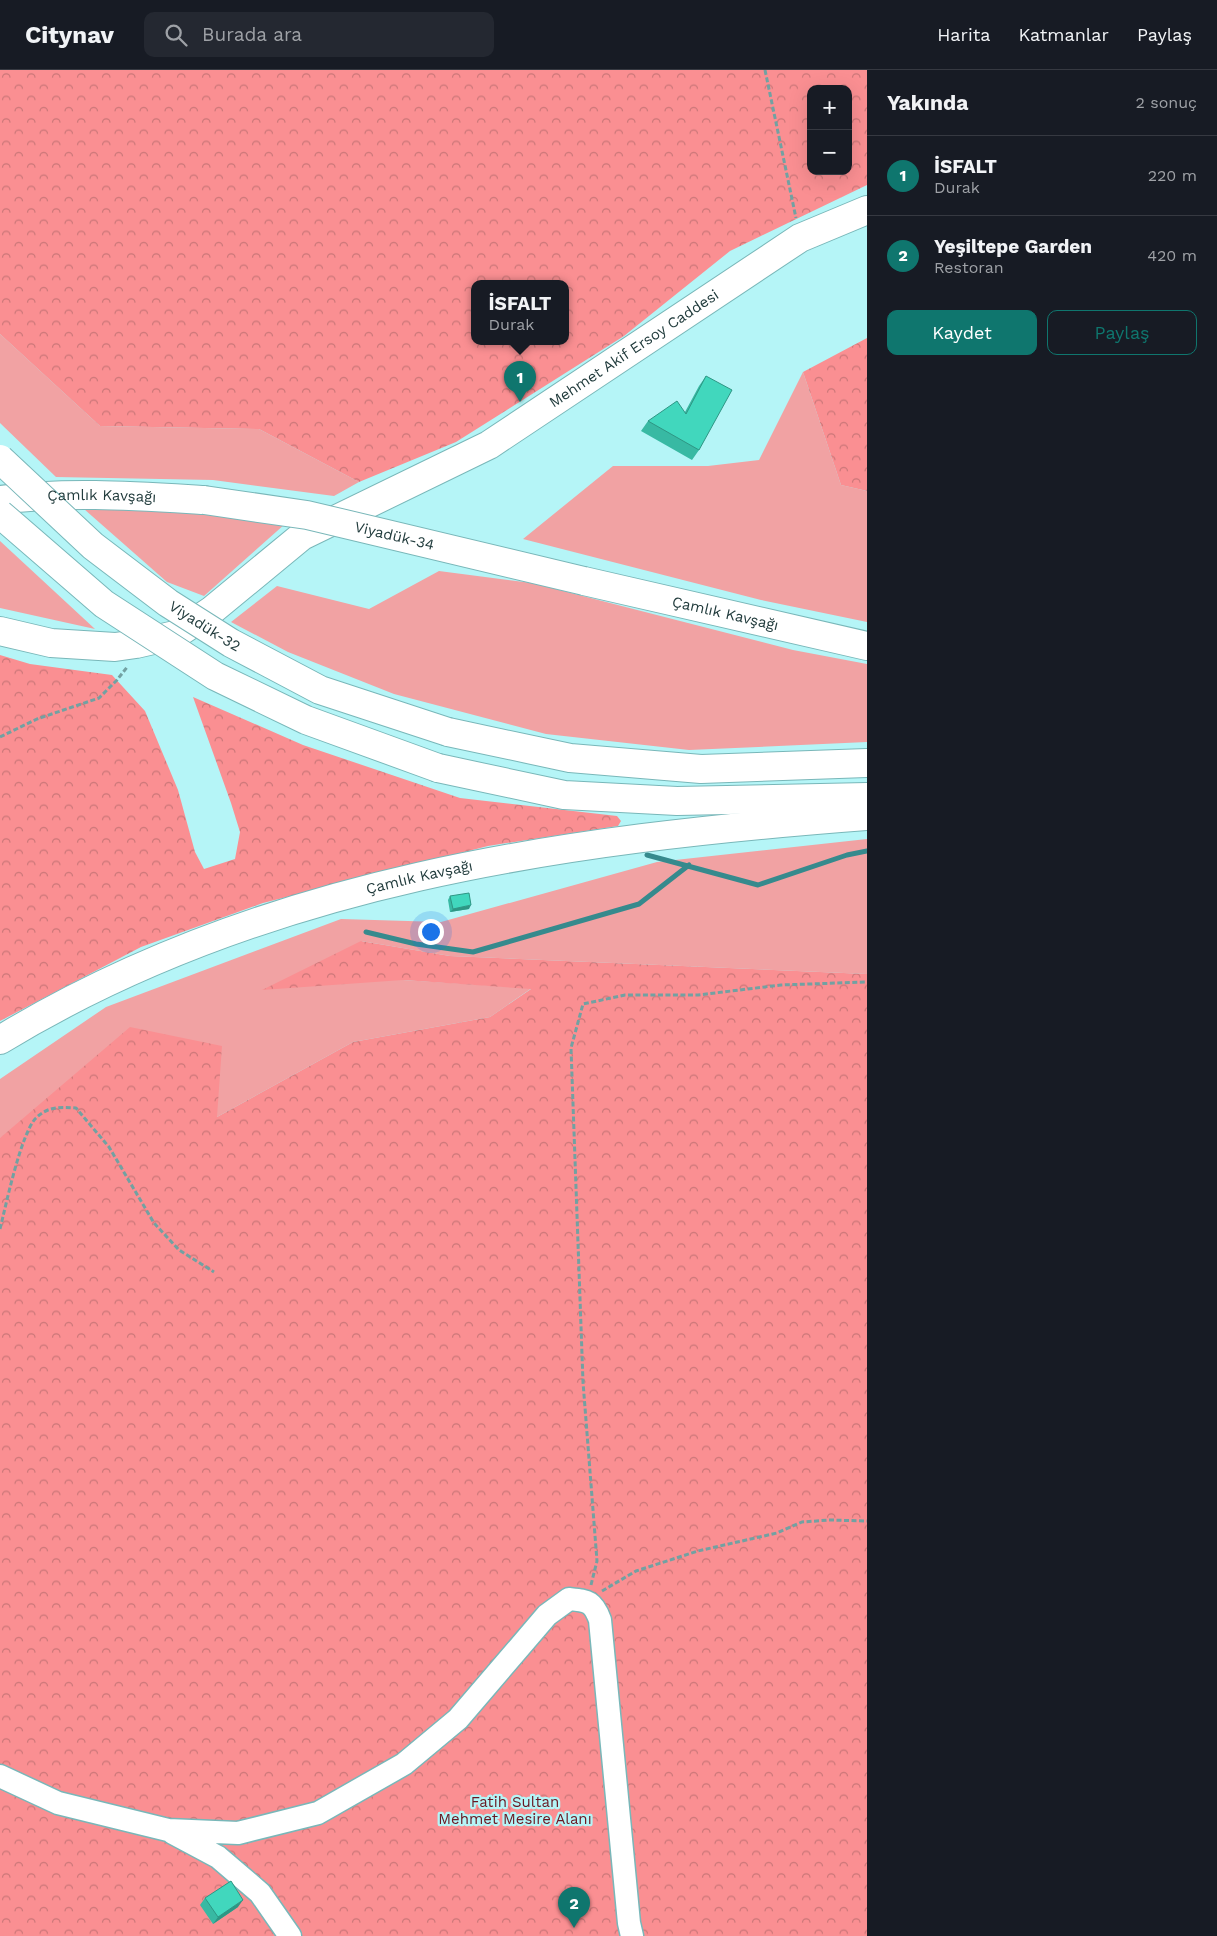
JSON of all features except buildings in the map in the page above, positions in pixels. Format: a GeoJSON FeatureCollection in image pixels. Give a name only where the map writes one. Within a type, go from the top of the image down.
{"type":"FeatureCollection","features":[{"type":"Feature","properties":{"kind":"main road","name":"Mehmet Akif Ersoy Caddesi"},"geometry":{"type":"LineString","coordinates":[[0,631],[51,643],[115,648],[174,635],[210,611],[302,536],[489,444],[800,238],[867,210]]}},
{"type":"Feature","properties":{"kind":"main road","name":"Viyadük-32"},"geometry":{"type":"LineString","coordinates":[[0,458],[93,546],[168,603],[231,643],[320,690],[448,732],[570,758],[701,769],[867,763]]}},
{"type":"Feature","properties":{"kind":"main road","name":"Çamlık Kavşağı"},"geometry":{"type":"LineString","coordinates":[[0,500],[22,497],[125,495],[204,500]]}},
{"type":"Feature","properties":{"kind":"main road","name":"Viyadük-34"},"geometry":{"type":"LineString","coordinates":[[204,500],[307,516],[584,581]]}},
{"type":"Feature","properties":{"kind":"main road"},"geometry":{"type":"LineString","coordinates":[[0,514],[104,604],[215,676],[306,720],[438,768],[564,795],[678,801],[867,798]]}},
{"type":"Feature","properties":{"kind":"main road","name":"Çamlık Kavşağı"},"geometry":{"type":"LineString","coordinates":[[584,581],[867,646]]}},
{"type":"Feature","properties":{"kind":"main road","name":"Çamlık Kavşağı"},"geometry":{"type":"LineString","coordinates":[[0,1040],[40,1015],[133,970],[229,931],[320,901],[424,875],[612,842],[745,826],[867,816]]}},
{"type":"Feature","properties":{"kind":"lane"},"geometry":{"type":"LineString","coordinates":[[0,1776],[58,1802],[168,1830],[238,1833],[318,1813],[404,1764],[458,1720],[547,1615],[569,1598],[587,1600],[596,1608],[600,1620],[612,1757],[629,1923],[632,1936]]}},
{"type":"Feature","properties":{"kind":"lane"},"geometry":{"type":"LineString","coordinates":[[168,1830],[218,1857],[260,1892],[290,1936]]}},
{"type":"Feature","properties":{"kind":"path"},"geometry":{"type":"LineString","coordinates":[[765,70],[800,238]]}},
{"type":"Feature","properties":{"kind":"path"},"geometry":{"type":"LineString","coordinates":[[0,737],[37,719],[99,698],[117,680],[132,660],[136,644]]}},
{"type":"Feature","properties":{"kind":"path"},"geometry":{"type":"LineString","coordinates":[[587,1600],[597,1561],[583,1382],[571,1048],[584,1004],[625,996],[698,996],[781,985],[867,982]]}},
{"type":"Feature","properties":{"kind":"path"},"geometry":{"type":"LineString","coordinates":[[0,1229],[25,1136],[36,1118],[56,1106],[76,1108],[109,1146],[154,1222],[179,1250],[214,1272]]}},
{"type":"Feature","properties":{"kind":"path"},"geometry":{"type":"LineString","coordinates":[[587,1600],[636,1571],[698,1551],[777,1534],[802,1522],[830,1520],[867,1521]]}},
{"type":"Feature","properties":{"kind":"shaded area"},"geometry":{"type":"Polygon","coordinates":[[[0,334],[100,426],[259,429],[359,482],[334,496],[213,480],[56,477],[0,423],[0,334]]]}},
{"type":"Feature","properties":{"kind":"shaded area"},"geometry":{"type":"Polygon","coordinates":[[[803,372],[841,485],[867,491],[867,622],[761,600],[523,539],[613,466],[708,466],[759,460],[803,372]]]}},
{"type":"Feature","properties":{"kind":"shaded area"},"geometry":{"type":"Polygon","coordinates":[[[84,509],[180,511],[285,524],[204,596],[167,582],[84,509]]]}},
{"type":"Feature","properties":{"kind":"shaded area"},"geometry":{"type":"Polygon","coordinates":[[[0,541],[95,629],[0,608],[0,541]]]}},
{"type":"Feature","properties":{"kind":"shaded area"},"geometry":{"type":"Polygon","coordinates":[[[439,571],[532,583],[793,650],[867,664],[867,742],[689,750],[546,734],[394,694],[288,652],[231,622],[277,586],[369,609],[439,571]]]}},
{"type":"Feature","properties":{"kind":"shaded area"},"geometry":{"type":"Polygon","coordinates":[[[867,839],[867,974],[450,956],[361,941],[403,980],[532,988],[490,1017],[353,1042],[217,1117],[0,1138],[0,1079],[106,1007],[341,919],[441,922],[657,862],[867,839]]]}},
{"type":"Feature","properties":{"kind":"green space"},"geometry":{"type":"Polygon","coordinates":[[[0,70],[867,70],[867,185],[730,251],[624,336],[456,442],[359,482],[259,429],[100,426],[0,334],[0,70]]]}},
{"type":"Feature","properties":{"kind":"green space"},"geometry":{"type":"Polygon","coordinates":[[[867,338],[867,491],[841,485],[803,372],[867,338]]]}},
{"type":"Feature","properties":{"kind":"green space"},"geometry":{"type":"Polygon","coordinates":[[[0,655],[30,664],[112,675],[145,711],[178,790],[195,852],[204,869],[235,859],[240,832],[193,697],[303,745],[460,798],[617,816],[621,821],[618,826],[488,846],[263,903],[141,947],[0,1021],[0,655]]]}},
{"type":"Feature","properties":{"kind":"green space","name":"Fatih Sultan Mehmet Mesire Alanı"},"geometry":{"type":"Polygon","coordinates":[[[361,941],[450,956],[867,974],[867,1936],[0,1936],[0,1138],[130,1027],[222,1046],[217,1117],[353,1042],[490,1017],[531,989],[403,980],[262,990],[361,941]]]}},
{"type":"Feature","properties":{"kind":"waterway"},"geometry":{"type":"LineString","coordinates":[[647,855],[758,885],[847,855],[867,851]]}},
{"type":"Feature","properties":{"kind":"waterway"},"geometry":{"type":"LineString","coordinates":[[366,932],[416,944],[473,952],[639,904],[689,865]]}},
{"type":"Feature","properties":{"kind":"place","name":"İSFALT"},"geometry":{"type":"Point","coordinates":[520,402]}},
{"type":"Feature","properties":{"kind":"place","name":"Yeşiltepe Garden"},"geometry":{"type":"Point","coordinates":[574,1928]}}]}
